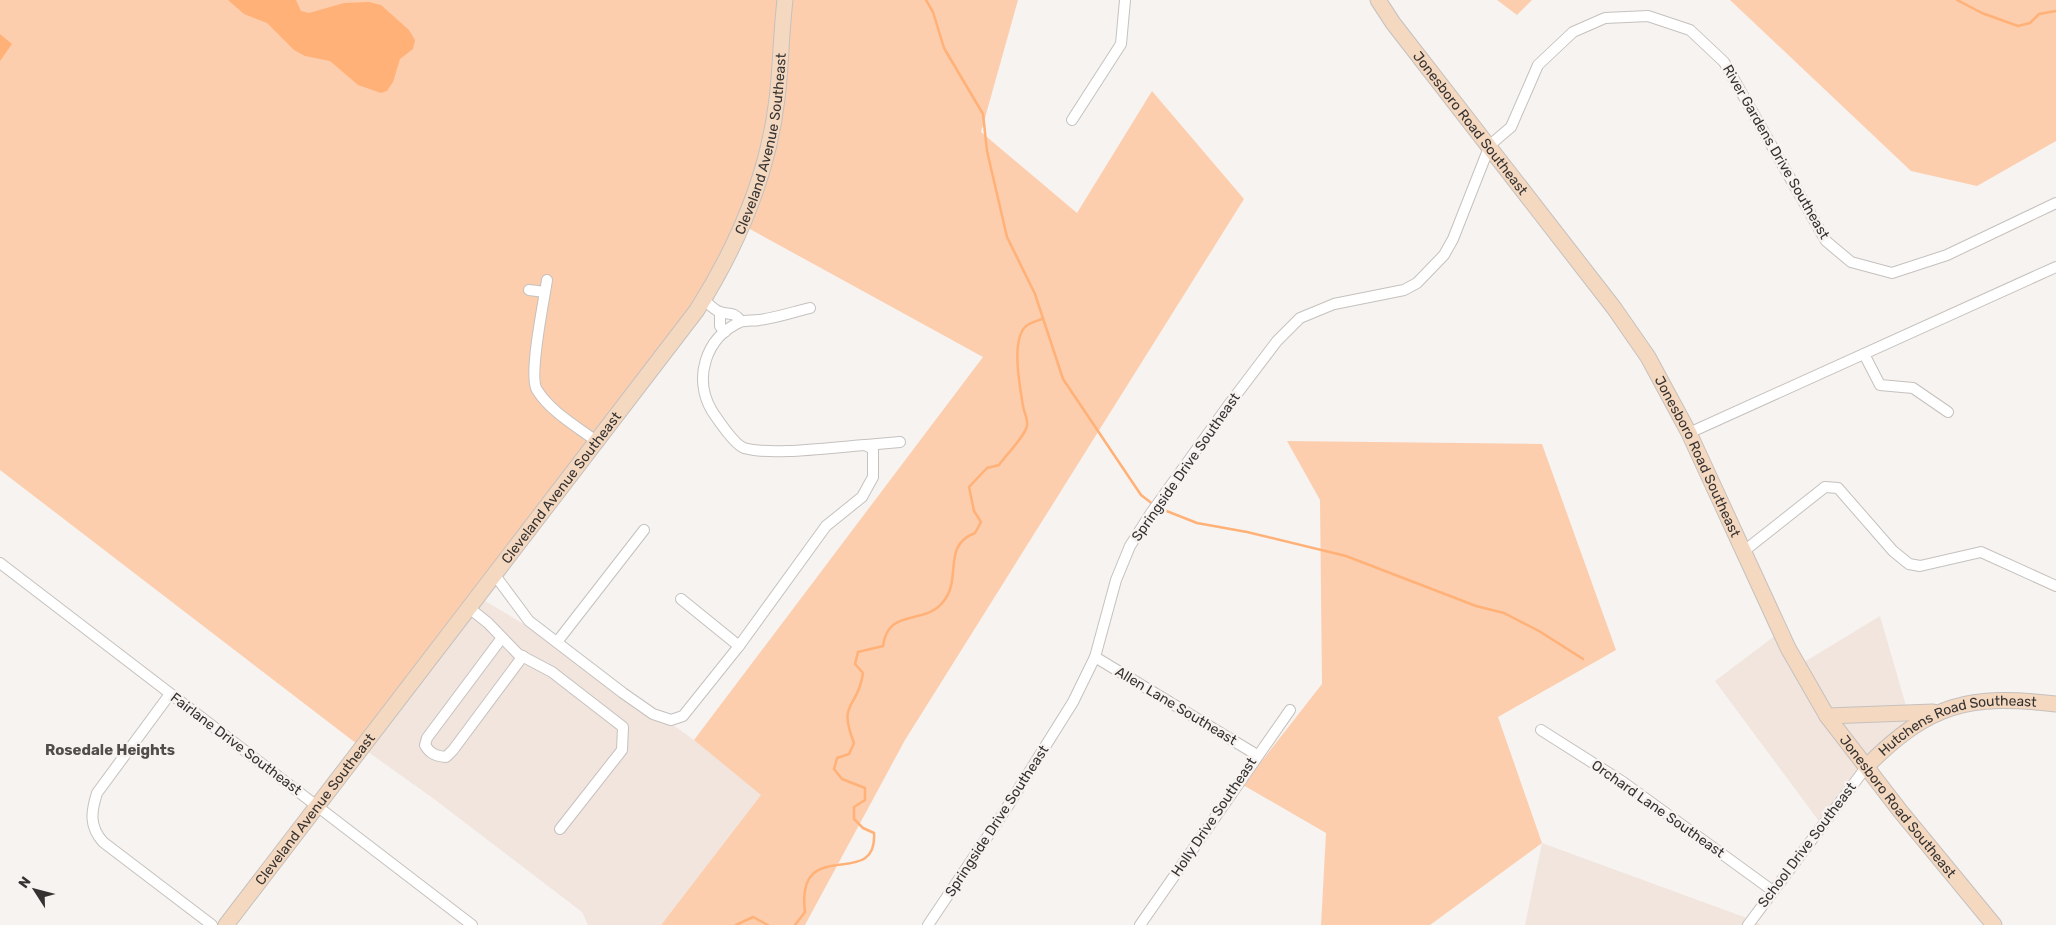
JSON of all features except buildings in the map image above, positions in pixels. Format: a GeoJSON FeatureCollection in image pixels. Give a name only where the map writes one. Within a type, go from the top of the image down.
{"type":"FeatureCollection","features":[{"type":"Feature","properties":{"kind":"main road","name":"Cleveland Avenue Southeast"},"geometry":{"type":"LineString","coordinates":[[226,925],[704,299],[724,267],[751,209],[760,181],[777,99],[785,0]]}},
{"type":"Feature","properties":{"kind":"main road","name":"Jonesboro Road Southeast"},"geometry":{"type":"LineString","coordinates":[[1378,0],[1393,23],[1490,145],[1620,316],[1648,357],[1689,433],[1788,648],[1827,716],[1994,925]]}},
{"type":"Feature","properties":{"kind":"main road","name":"Hutchens Road Southeast"},"geometry":{"type":"LineString","coordinates":[[1867,766],[1899,736],[1924,718],[1940,711],[1968,703],[1995,700],[2056,704]]}},
{"type":"Feature","properties":{"kind":"main road"},"geometry":{"type":"LineString","coordinates":[[1827,716],[1940,711]]}},
{"type":"Feature","properties":{"kind":"street"},"geometry":{"type":"LineString","coordinates":[[1072,120],[1121,44],[1125,0]]}},
{"type":"Feature","properties":{"kind":"street","name":"River Gardens Drive Southeast"},"geometry":{"type":"LineString","coordinates":[[1490,145],[1511,127],[1538,65],[1573,32],[1605,18],[1648,16],[1690,30],[1724,62],[1826,241],[1851,262],[1892,273],[1947,254],[2056,203]]}},
{"type":"Feature","properties":{"kind":"street","name":"Springside Drive Southeast"},"geometry":{"type":"LineString","coordinates":[[928,925],[1042,753],[1072,702],[1095,657],[1116,580],[1130,546],[1151,512],[1277,341],[1296,321],[1315,310],[1404,290],[1417,283],[1444,255],[1453,239],[1490,145]]}},
{"type":"Feature","properties":{"kind":"street"},"geometry":{"type":"LineString","coordinates":[[1689,433],[2056,268]]}},
{"type":"Feature","properties":{"kind":"street"},"geometry":{"type":"LineString","coordinates":[[547,280],[533,370],[536,388],[547,403],[596,441]]}},
{"type":"Feature","properties":{"kind":"street"},"geometry":{"type":"LineString","coordinates":[[529,290],[545,292]]}},
{"type":"Feature","properties":{"kind":"street"},"geometry":{"type":"LineString","coordinates":[[704,299],[720,312],[728,312],[737,316],[741,321]]}},
{"type":"Feature","properties":{"kind":"street"},"geometry":{"type":"LineString","coordinates":[[810,308],[758,320],[741,321],[725,332],[706,356],[702,374],[703,390],[715,415],[742,448],[763,451],[900,442]]}},
{"type":"Feature","properties":{"kind":"street"},"geometry":{"type":"LineString","coordinates":[[720,312],[720,326],[725,332]]}},
{"type":"Feature","properties":{"kind":"street"},"geometry":{"type":"LineString","coordinates":[[1864,354],[1880,385],[1913,388],[1948,412]]}},
{"type":"Feature","properties":{"kind":"street"},"geometry":{"type":"LineString","coordinates":[[494,574],[529,621],[653,714],[672,720],[683,716],[739,646],[826,526],[862,497],[873,477],[873,449],[865,445]]}},
{"type":"Feature","properties":{"kind":"street"},"geometry":{"type":"LineString","coordinates":[[1744,551],[1825,487],[1838,488],[1893,551],[1909,564],[1920,566],[1981,552],[2056,586]]}},
{"type":"Feature","properties":{"kind":"street"},"geometry":{"type":"LineString","coordinates":[[557,642],[644,530]]}},
{"type":"Feature","properties":{"kind":"street","name":"Fairlane Drive Southeast"},"geometry":{"type":"LineString","coordinates":[[0,563],[472,925]]}},
{"type":"Feature","properties":{"kind":"street"},"geometry":{"type":"LineString","coordinates":[[681,599],[739,646]]}},
{"type":"Feature","properties":{"kind":"street"},"geometry":{"type":"LineString","coordinates":[[468,608],[488,623],[502,639],[523,656],[552,672],[622,727],[622,750],[560,830]]}},
{"type":"Feature","properties":{"kind":"street"},"geometry":{"type":"LineString","coordinates":[[502,639],[427,738],[425,745],[429,752],[437,756],[446,757],[453,750],[523,656]]}},
{"type":"Feature","properties":{"kind":"street","name":"Allen Lane Southeast"},"geometry":{"type":"LineString","coordinates":[[1095,657],[1257,754]]}},
{"type":"Feature","properties":{"kind":"street"},"geometry":{"type":"LineString","coordinates":[[170,694],[97,793],[91,810],[92,825],[103,842],[212,925]]}},
{"type":"Feature","properties":{"kind":"street","name":"Holly Drive Southeast"},"geometry":{"type":"LineString","coordinates":[[1140,925],[1257,754],[1290,710]]}},
{"type":"Feature","properties":{"kind":"street","name":"Orchard Lane Southeast"},"geometry":{"type":"LineString","coordinates":[[1541,730],[1623,782],[1773,891]]}},
{"type":"Feature","properties":{"kind":"street","name":"School Drive Southeast"},"geometry":{"type":"LineString","coordinates":[[1748,925],[1867,766]]}},
{"type":"Feature","properties":{"kind":"shaded area"},"geometry":{"type":"Polygon","coordinates":[[[0,0],[1018,0],[981,132],[1077,213],[1152,91],[1244,199],[905,740],[805,925],[661,925],[761,795],[694,740],[983,357],[748,228],[716,287],[357,744],[0,470],[0,0]]]}},
{"type":"Feature","properties":{"kind":"shaded area"},"geometry":{"type":"Polygon","coordinates":[[[228,0],[296,0],[301,11],[309,13],[344,3],[369,2],[381,5],[409,30],[415,40],[413,49],[400,59],[393,82],[387,91],[381,93],[358,85],[330,61],[305,56],[294,50],[267,23],[244,14],[228,0]]]}},
{"type":"Feature","properties":{"kind":"shaded area"},"geometry":{"type":"Polygon","coordinates":[[[1497,0],[1532,0],[1517,15],[1497,0]]]}},
{"type":"Feature","properties":{"kind":"shaded area"},"geometry":{"type":"Polygon","coordinates":[[[1730,0],[2056,0],[2056,141],[1977,186],[1911,171],[1730,0]]]}},
{"type":"Feature","properties":{"kind":"shaded area"},"geometry":{"type":"Polygon","coordinates":[[[0,34],[12,44],[0,61],[0,34]]]}},
{"type":"Feature","properties":{"kind":"shaded area"},"geometry":{"type":"Polygon","coordinates":[[[1287,441],[1542,444],[1616,650],[1498,717],[1542,843],[1430,925],[1321,925],[1326,833],[1243,785],[1322,684],[1320,500],[1287,441]]]}},
{"type":"Feature","properties":{"kind":"shaded area"},"geometry":{"type":"Polygon","coordinates":[[[480,598],[574,654],[694,740],[762,794],[661,925],[588,925],[582,912],[434,799],[357,744],[480,598]]]}},
{"type":"Feature","properties":{"kind":"shaded area"},"geometry":{"type":"Polygon","coordinates":[[[1880,616],[1911,723],[1824,828],[1715,681],[1780,632],[1796,667],[1880,616]]]}},
{"type":"Feature","properties":{"kind":"shaded area"},"geometry":{"type":"Polygon","coordinates":[[[1542,843],[1755,921],[1761,925],[1525,925],[1542,843]]]}},
{"type":"Feature","properties":{"kind":"waterway"},"geometry":{"type":"LineString","coordinates":[[926,0],[933,12],[944,48],[983,114],[987,151],[1007,237],[1035,294],[1063,379],[1141,495],[1154,505]]}},
{"type":"Feature","properties":{"kind":"waterway"},"geometry":{"type":"LineString","coordinates":[[1957,0],[1982,13],[2018,26],[2030,23],[2039,14],[2056,11]]}},
{"type":"Feature","properties":{"kind":"waterway"},"geometry":{"type":"LineString","coordinates":[[795,925],[805,912],[805,888],[812,875],[823,868],[864,859],[872,850],[874,833],[863,828],[854,819],[854,807],[865,800],[865,788],[842,779],[834,769],[837,758],[849,754],[854,743],[849,729],[848,712],[857,694],[863,673],[855,664],[858,652],[883,646],[886,634],[892,626],[899,621],[926,614],[935,609],[949,593],[958,546],[975,533],[981,522],[974,511],[969,487],[987,468],[999,465],[1026,429],[1027,421],[1019,377],[1018,343],[1025,327],[1042,319]]}},
{"type":"Feature","properties":{"kind":"waterway"},"geometry":{"type":"LineString","coordinates":[[1159,508],[1197,523],[1247,532],[1346,556],[1476,606],[1504,613],[1539,631],[1583,659]]}},
{"type":"Feature","properties":{"kind":"waterway"},"geometry":{"type":"LineString","coordinates":[[736,925],[753,917],[768,925]]}},
{"type":"Feature","properties":{"kind":"district","name":"Rosedale Heights"},"geometry":{"type":"Point","coordinates":[110,750]}}]}
